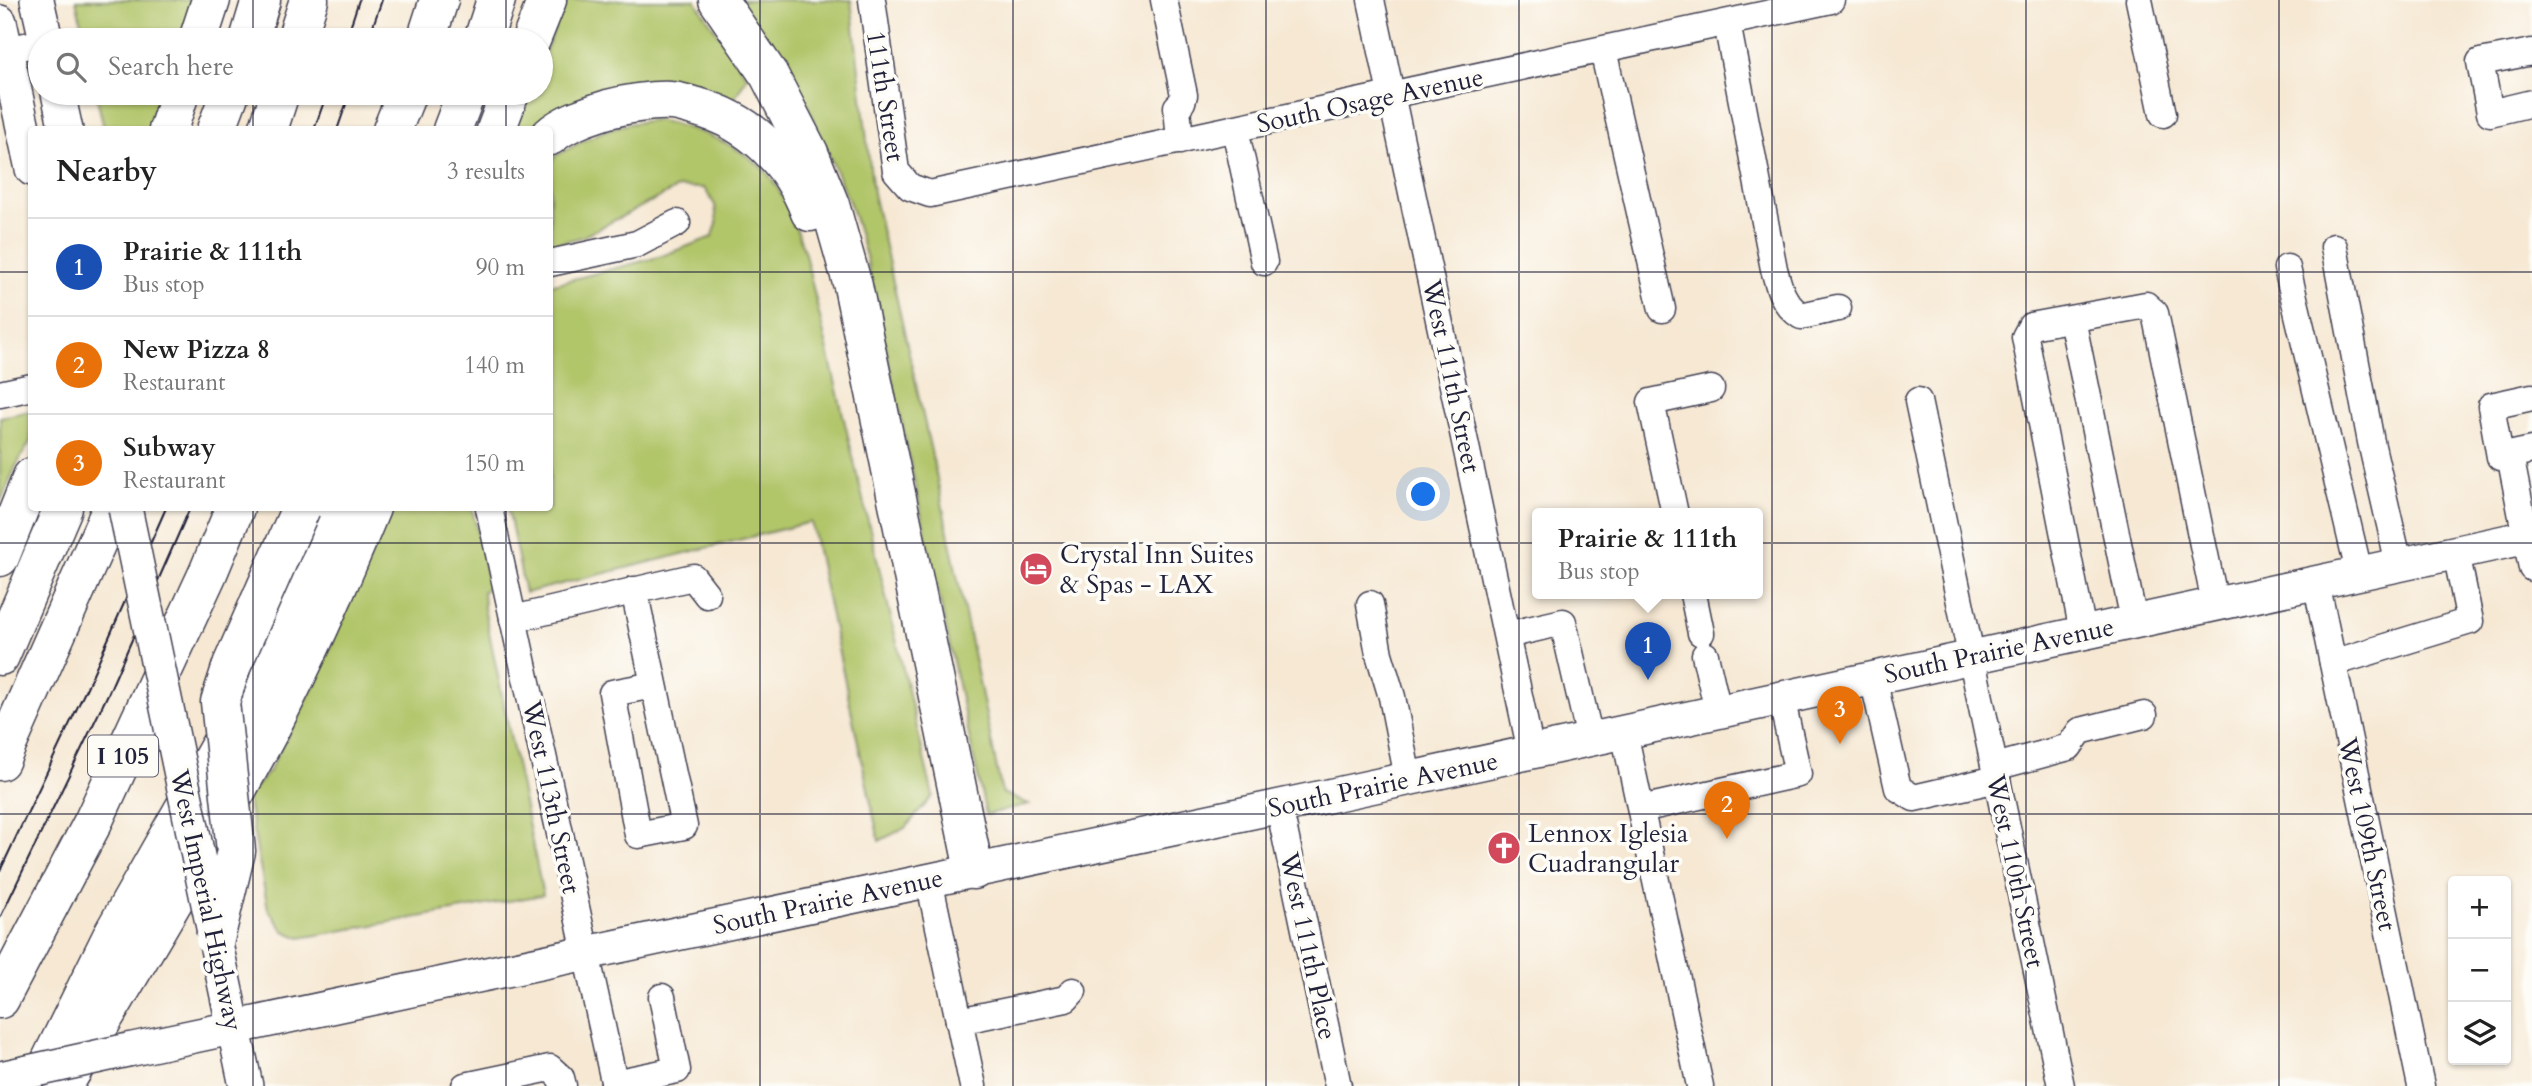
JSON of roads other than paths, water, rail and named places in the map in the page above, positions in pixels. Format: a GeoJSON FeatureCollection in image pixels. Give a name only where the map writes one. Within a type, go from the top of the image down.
{"type":"FeatureCollection","features":[{"type":"Feature","properties":{"kind":"highway"},"geometry":{"type":"LineString","coordinates":[[202,28],[211,0]]}},
{"type":"Feature","properties":{"kind":"highway"},"geometry":{"type":"LineString","coordinates":[[253,28],[261,0]]}},
{"type":"Feature","properties":{"kind":"highway"},"geometry":{"type":"LineString","coordinates":[[300,28],[309,0]]}},
{"type":"Feature","properties":{"kind":"highway"},"geometry":{"type":"LineString","coordinates":[[430,28],[439,0]]}},
{"type":"Feature","properties":{"kind":"highway"},"geometry":{"type":"LineString","coordinates":[[487,28],[496,0]]}},
{"type":"Feature","properties":{"kind":"highway"},"geometry":{"type":"LineString","coordinates":[[536,28],[547,0]]}},
{"type":"Feature","properties":{"kind":"highway"},"geometry":{"type":"LineString","coordinates":[[718,0],[768,75],[809,153],[830,205],[853,286],[974,870]]}},
{"type":"Feature","properties":{"kind":"highway"},"geometry":{"type":"LineString","coordinates":[[553,134],[592,114],[632,103],[674,101],[708,110],[732,121],[776,154],[802,191],[819,238],[853,286]]}},
{"type":"Feature","properties":{"kind":"highway"},"geometry":{"type":"LineString","coordinates":[[169,126],[176,105]]}},
{"type":"Feature","properties":{"kind":"highway"},"geometry":{"type":"LineString","coordinates":[[218,126],[225,105]]}},
{"type":"Feature","properties":{"kind":"highway"},"geometry":{"type":"LineString","coordinates":[[269,126],[276,105]]}},
{"type":"Feature","properties":{"kind":"highway"},"geometry":{"type":"LineString","coordinates":[[394,126],[402,105]]}},
{"type":"Feature","properties":{"kind":"highway"},"geometry":{"type":"LineString","coordinates":[[454,126],[461,105]]}},
{"type":"Feature","properties":{"kind":"highway"},"geometry":{"type":"LineString","coordinates":[[498,126],[505,105]]}},
{"type":"Feature","properties":{"kind":"highway"},"geometry":{"type":"LineString","coordinates":[[0,557],[28,487]]}},
{"type":"Feature","properties":{"kind":"highway"},"geometry":{"type":"LineString","coordinates":[[0,656],[62,511]]}},
{"type":"Feature","properties":{"kind":"highway"},"geometry":{"type":"LineString","coordinates":[[0,761],[111,511]]}},
{"type":"Feature","properties":{"kind":"highway","name":"I 105"},"geometry":{"type":"LineString","coordinates":[[0,999],[93,822],[208,573],[234,511]]}},
{"type":"Feature","properties":{"kind":"highway"},"geometry":{"type":"LineString","coordinates":[[215,939],[236,851],[220,702],[232,665],[300,511]]}},
{"type":"Feature","properties":{"kind":"highway"},"geometry":{"type":"LineString","coordinates":[[38,1086],[114,932],[294,615],[340,511]]}},
{"type":"Feature","properties":{"kind":"highway"},"geometry":{"type":"LineString","coordinates":[[63,1086],[269,730],[309,650],[370,511]]}},
{"type":"Feature","properties":{"kind":"main road"},"geometry":{"type":"LineString","coordinates":[[37,0],[43,28]]}},
{"type":"Feature","properties":{"kind":"main road"},"geometry":{"type":"LineString","coordinates":[[2,41],[28,152]]}},
{"type":"Feature","properties":{"kind":"main road"},"geometry":{"type":"LineString","coordinates":[[61,105],[65,126]]}},
{"type":"Feature","properties":{"kind":"main road","name":"West Imperial Highway"},"geometry":{"type":"LineString","coordinates":[[126,511],[246,1086]]}},
{"type":"Feature","properties":{"kind":"main road","name":"South Prairie Avenue"},"geometry":{"type":"LineString","coordinates":[[0,1078],[1531,752],[2359,572],[2456,552],[2530,547]]}},
{"type":"Feature","properties":{"kind":"street","name":"111th Street"},"geometry":{"type":"LineString","coordinates":[[872,0],[896,171],[910,187]]}},
{"type":"Feature","properties":{"kind":"street"},"geometry":{"type":"LineString","coordinates":[[1164,0],[1184,95],[1177,107],[1180,141]]}},
{"type":"Feature","properties":{"kind":"street","name":"West 111th Street"},"geometry":{"type":"LineString","coordinates":[[1371,0],[1531,752]]}},
{"type":"Feature","properties":{"kind":"street","name":"South Osage Avenue"},"geometry":{"type":"LineString","coordinates":[[910,187],[930,194],[1831,0]]}},
{"type":"Feature","properties":{"kind":"street"},"geometry":{"type":"LineString","coordinates":[[2139,0],[2163,114]]}},
{"type":"Feature","properties":{"kind":"street"},"geometry":{"type":"LineString","coordinates":[[1727,23],[1774,269],[1782,295],[1792,310],[1801,316],[1838,308]]}},
{"type":"Feature","properties":{"kind":"street"},"geometry":{"type":"LineString","coordinates":[[2,41],[28,42]]}},
{"type":"Feature","properties":{"kind":"street"},"geometry":{"type":"LineString","coordinates":[[1603,50],[1662,309]]}},
{"type":"Feature","properties":{"kind":"street"},"geometry":{"type":"LineString","coordinates":[[2532,52],[2480,62],[2490,113],[2532,103]]}},
{"type":"Feature","properties":{"kind":"street"},"geometry":{"type":"LineString","coordinates":[[1235,129],[1264,262]]}},
{"type":"Feature","properties":{"kind":"street"},"geometry":{"type":"LineString","coordinates":[[553,261],[637,244],[677,223]]}},
{"type":"Feature","properties":{"kind":"street"},"geometry":{"type":"LineString","coordinates":[[2334,247],[2371,442],[2399,564]]}},
{"type":"Feature","properties":{"kind":"street"},"geometry":{"type":"LineString","coordinates":[[2287,268],[2359,572]]}},
{"type":"Feature","properties":{"kind":"street"},"geometry":{"type":"LineString","coordinates":[[2083,632],[2025,337],[2031,326],[2146,305],[2155,313],[2215,603]]}},
{"type":"Feature","properties":{"kind":"street"},"geometry":{"type":"LineString","coordinates":[[2072,318],[2134,621]]}},
{"type":"Feature","properties":{"kind":"street"},"geometry":{"type":"LineString","coordinates":[[0,394],[28,388]]}},
{"type":"Feature","properties":{"kind":"street"},"geometry":{"type":"LineString","coordinates":[[1674,508],[1651,402],[1711,389]]}},
{"type":"Feature","properties":{"kind":"street"},"geometry":{"type":"LineString","coordinates":[[2530,547],[2521,452],[2500,457],[2491,406],[2532,397]]}},
{"type":"Feature","properties":{"kind":"street","name":"West 110th Street"},"geometry":{"type":"LineString","coordinates":[[1918,401],[2061,1086]]}},
{"type":"Feature","properties":{"kind":"street","name":"West 113th Street"},"geometry":{"type":"LineString","coordinates":[[490,511],[615,1084]]}},
{"type":"Feature","properties":{"kind":"street"},"geometry":{"type":"LineString","coordinates":[[2333,663],[2470,621],[2456,552]]}},
{"type":"Feature","properties":{"kind":"street"},"geometry":{"type":"LineString","coordinates":[[513,619],[693,577],[707,594]]}},
{"type":"Feature","properties":{"kind":"street","name":"West 109th Street"},"geometry":{"type":"LineString","coordinates":[[2316,582],[2421,1086]]}},
{"type":"Feature","properties":{"kind":"street"},"geometry":{"type":"LineString","coordinates":[[634,590],[684,826],[638,835],[612,694],[654,685]]}},
{"type":"Feature","properties":{"kind":"street"},"geometry":{"type":"LineString","coordinates":[[1694,599],[1718,711]]}},
{"type":"Feature","properties":{"kind":"street"},"geometry":{"type":"LineString","coordinates":[[1370,604],[1408,778]]}},
{"type":"Feature","properties":{"kind":"street"},"geometry":{"type":"LineString","coordinates":[[1507,635],[1563,622],[1590,739]]}},
{"type":"Feature","properties":{"kind":"street"},"geometry":{"type":"LineString","coordinates":[[1873,678],[1898,788],[1914,798],[2070,747],[2080,731],[2144,715]]}},
{"type":"Feature","properties":{"kind":"street"},"geometry":{"type":"LineString","coordinates":[[1641,808],[1798,775],[1781,698]]}},
{"type":"Feature","properties":{"kind":"street"},"geometry":{"type":"LineString","coordinates":[[1624,732],[1700,1086]]}},
{"type":"Feature","properties":{"kind":"street","name":"West 111th Place"},"geometry":{"type":"LineString","coordinates":[[1279,806],[1338,1086]]}},
{"type":"Feature","properties":{"kind":"street"},"geometry":{"type":"LineString","coordinates":[[929,880],[973,1086]]}},
{"type":"Feature","properties":{"kind":"street"},"geometry":{"type":"LineString","coordinates":[[959,1020],[1066,999],[1073,991]]}},
{"type":"Feature","properties":{"kind":"street"},"geometry":{"type":"LineString","coordinates":[[615,1084],[677,1070],[662,997]]}},
{"type":"Feature","properties":{"kind":"street"},"geometry":{"type":"LineString","coordinates":[[465,1086],[469,1083],[550,1068],[561,1078],[562,1086]]}},
{"type":"Feature","properties":{"kind":"tram line"},"geometry":{"type":"LineString","coordinates":[[350,28],[359,0]]}},
{"type":"Feature","properties":{"kind":"tram line"},"geometry":{"type":"LineString","coordinates":[[372,28],[382,0]]}},
{"type":"Feature","properties":{"kind":"tram line"},"geometry":{"type":"LineString","coordinates":[[315,126],[323,105]]}},
{"type":"Feature","properties":{"kind":"tram line"},"geometry":{"type":"LineString","coordinates":[[338,126],[346,105]]}},
{"type":"Feature","properties":{"kind":"tram line"},"geometry":{"type":"LineString","coordinates":[[0,871],[88,685],[165,511]]}},
{"type":"Feature","properties":{"kind":"tram line"},"geometry":{"type":"LineString","coordinates":[[0,918],[108,694],[189,511]]}},
{"type":"Feature","properties":{"kind":"place","name":"Crystal Inn Suites & Spas - LAX"},"geometry":{"type":"Point","coordinates":[1036,569]}},
{"type":"Feature","properties":{"kind":"place","name":"Prairie & 111th"},"geometry":{"type":"Point","coordinates":[1648,680]}},
{"type":"Feature","properties":{"kind":"place","name":"Subway"},"geometry":{"type":"Point","coordinates":[1840,744]}},
{"type":"Feature","properties":{"kind":"place","name":"New Pizza 8"},"geometry":{"type":"Point","coordinates":[1727,839]}},
{"type":"Feature","properties":{"kind":"place","name":"Lennox Iglesia Cuadrangular"},"geometry":{"type":"Point","coordinates":[1504,848]}}]}
